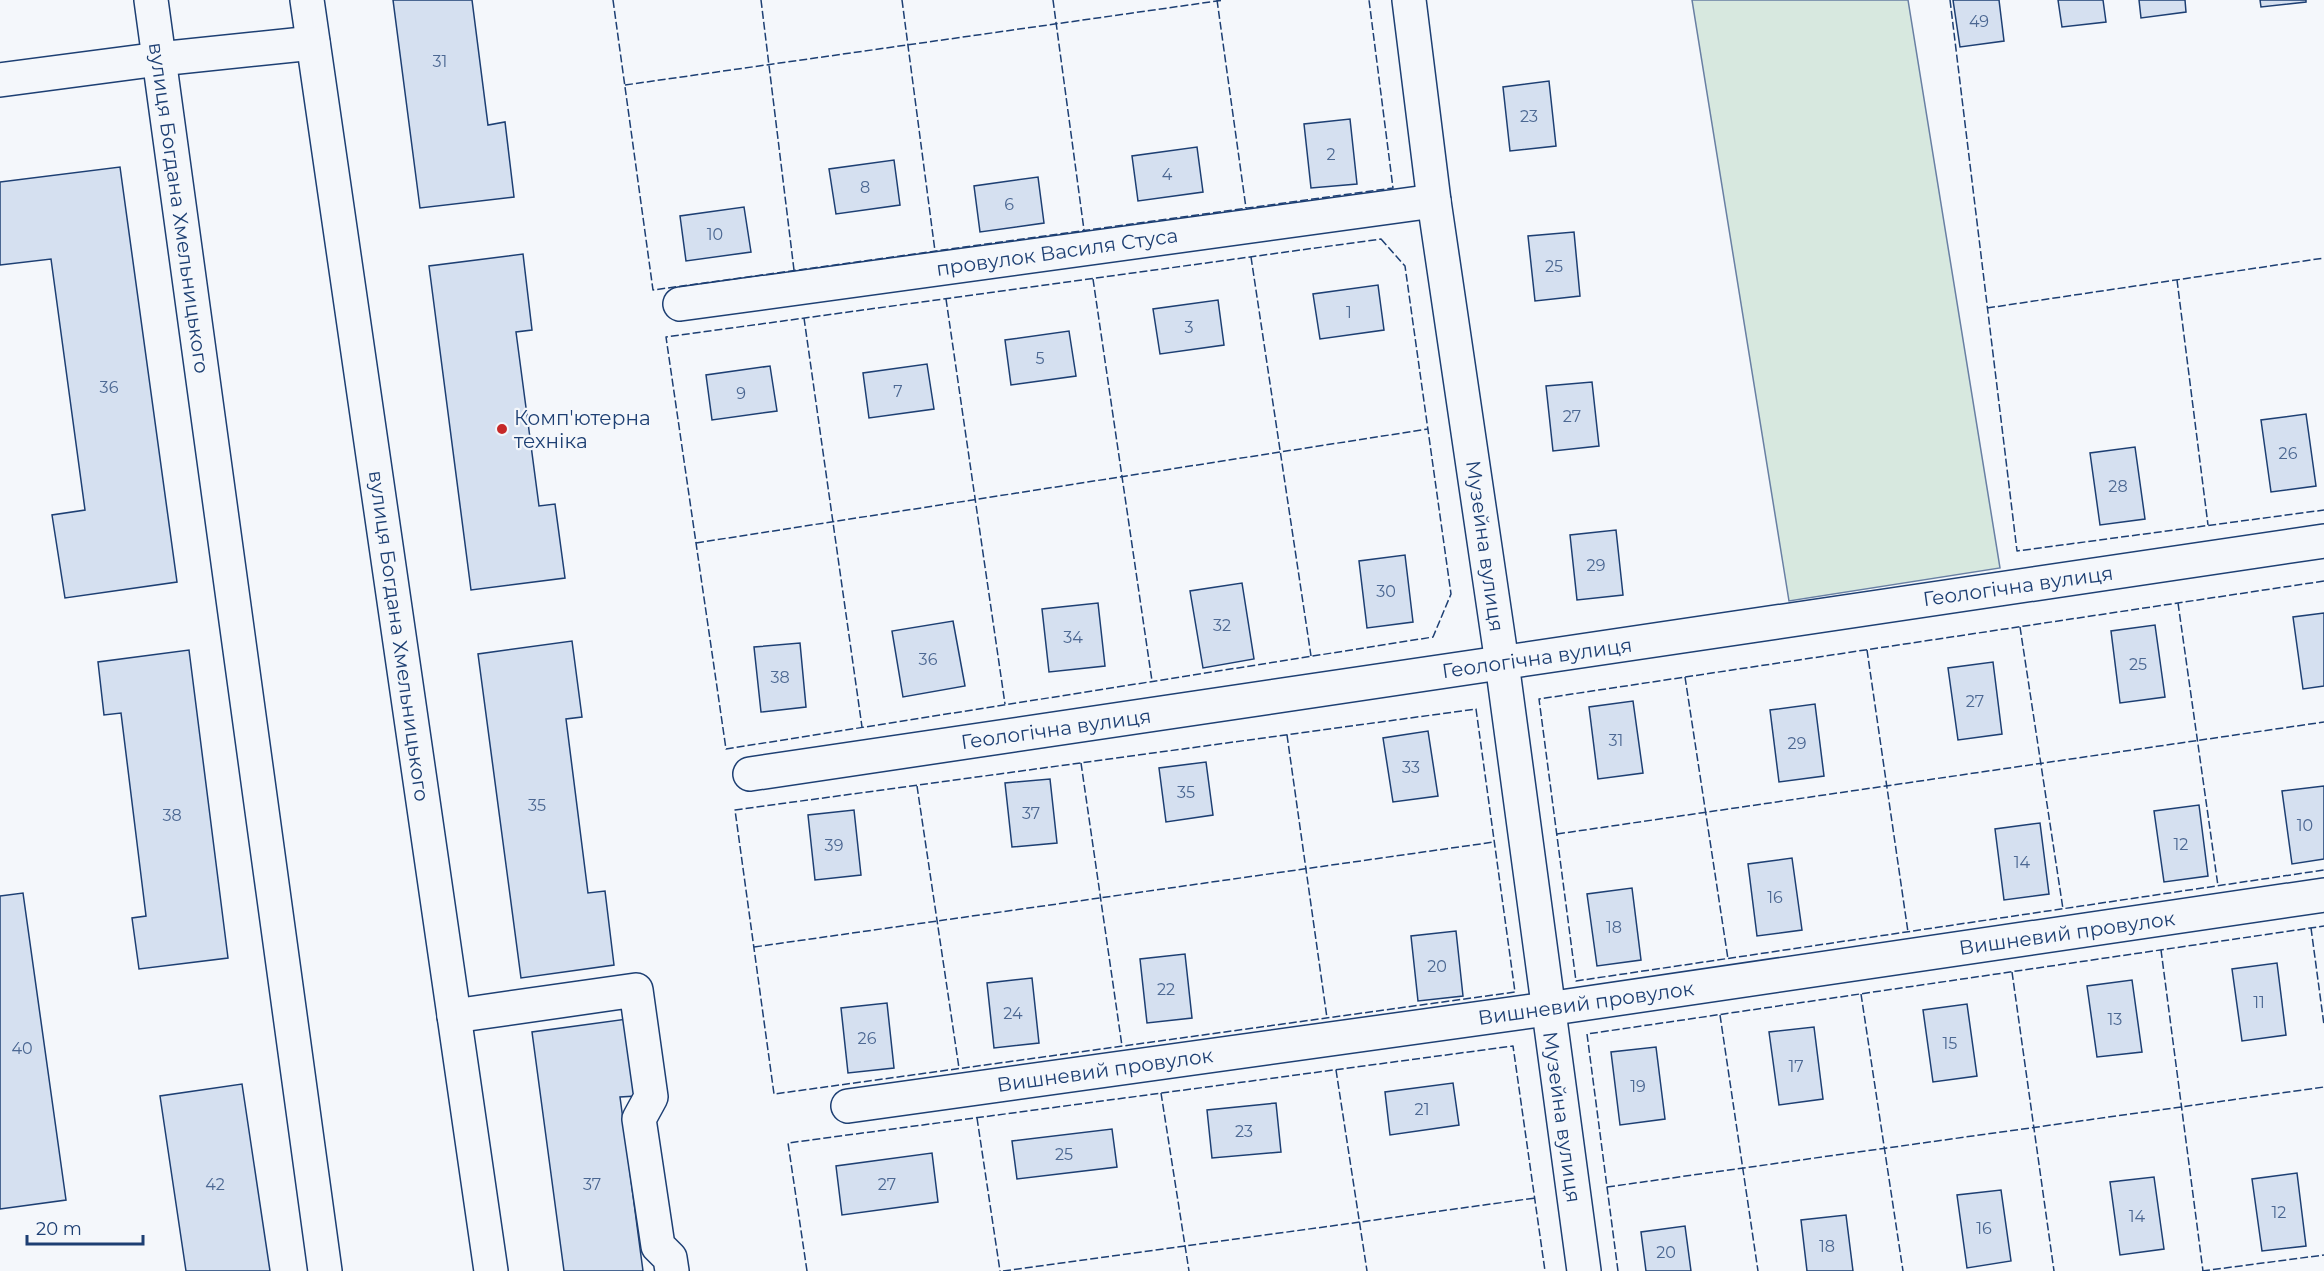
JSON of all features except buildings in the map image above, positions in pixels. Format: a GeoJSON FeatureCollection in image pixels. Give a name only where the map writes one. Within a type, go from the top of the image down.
{"type":"FeatureCollection","features":[{"type":"Feature","properties":{"kind":"street","name":"вулиця Богдана Хмельницького"},"geometry":{"type":"LineString","coordinates":[[151,0],[325,1271]]}},
{"type":"Feature","properties":{"kind":"street","name":"вулиця Богдана Хмельницького"},"geometry":{"type":"LineString","coordinates":[[307,0],[492,1271]]}},
{"type":"Feature","properties":{"kind":"street","name":"Музейна вулиця"},"geometry":{"type":"LineString","coordinates":[[1409,0],[1434,201],[1502,663],[1584,1271]]}},
{"type":"Feature","properties":{"kind":"street"},"geometry":{"type":"LineString","coordinates":[[0,80],[159,59],[313,43]]}},
{"type":"Feature","properties":{"kind":"street","name":"провулок Василя Стуса"},"geometry":{"type":"LineString","coordinates":[[680,304],[1434,201]]}},
{"type":"Feature","properties":{"kind":"street","name":"Геологічна вулиця"},"geometry":{"type":"LineString","coordinates":[[750,774],[2324,541]]}},
{"type":"Feature","properties":{"kind":"street","name":"Вишневий провулок"},"geometry":{"type":"LineString","coordinates":[[848,1106],[1547,1009],[2324,896]]}},
{"type":"Feature","properties":{"kind":"street"},"geometry":{"type":"LineString","coordinates":[[454,1016],[636,990],[651,1097],[639,1119],[658,1246],[670,1258],[672,1271]]}},
{"type":"Feature","properties":{"kind":"shaded area"},"geometry":{"type":"Polygon","coordinates":[[[1692,0],[1908,0],[2000,568],[1789,601],[1692,0]]]}},
{"type":"Feature","properties":{"kind":"fence"},"geometry":{"type":"LineString","coordinates":[[613,0],[653,290],[1393,188],[1369,0]]}},
{"type":"Feature","properties":{"kind":"fence"},"geometry":{"type":"LineString","coordinates":[[761,0],[794,270]]}},
{"type":"Feature","properties":{"kind":"fence"},"geometry":{"type":"LineString","coordinates":[[902,0],[935,251]]}},
{"type":"Feature","properties":{"kind":"fence"},"geometry":{"type":"LineString","coordinates":[[1053,0],[1084,230]]}},
{"type":"Feature","properties":{"kind":"fence"},"geometry":{"type":"LineString","coordinates":[[1217,0],[1246,208]]}},
{"type":"Feature","properties":{"kind":"fence"},"geometry":{"type":"LineString","coordinates":[[625,85],[1224,0]]}},
{"type":"Feature","properties":{"kind":"fence"},"geometry":{"type":"LineString","coordinates":[[1950,0],[2017,551],[2324,510]]}},
{"type":"Feature","properties":{"kind":"fence"},"geometry":{"type":"LineString","coordinates":[[1381,239],[1405,266],[1451,594],[1433,637],[726,749],[666,337],[1381,239]]}},
{"type":"Feature","properties":{"kind":"fence"},"geometry":{"type":"LineString","coordinates":[[1251,257],[1311,656]]}},
{"type":"Feature","properties":{"kind":"fence"},"geometry":{"type":"LineString","coordinates":[[1987,308],[2324,258]]}},
{"type":"Feature","properties":{"kind":"fence"},"geometry":{"type":"LineString","coordinates":[[1093,279],[1152,681]]}},
{"type":"Feature","properties":{"kind":"fence"},"geometry":{"type":"LineString","coordinates":[[2177,280],[2208,525]]}},
{"type":"Feature","properties":{"kind":"fence"},"geometry":{"type":"LineString","coordinates":[[946,299],[1005,704]]}},
{"type":"Feature","properties":{"kind":"fence"},"geometry":{"type":"LineString","coordinates":[[804,318],[862,727]]}},
{"type":"Feature","properties":{"kind":"fence"},"geometry":{"type":"LineString","coordinates":[[696,543],[1428,429]]}},
{"type":"Feature","properties":{"kind":"fence"},"geometry":{"type":"LineString","coordinates":[[2324,581],[1539,699],[1576,981],[2324,870]]}},
{"type":"Feature","properties":{"kind":"fence"},"geometry":{"type":"LineString","coordinates":[[2178,603],[2218,886]]}},
{"type":"Feature","properties":{"kind":"fence"},"geometry":{"type":"LineString","coordinates":[[2020,627],[2063,909]]}},
{"type":"Feature","properties":{"kind":"fence"},"geometry":{"type":"LineString","coordinates":[[1867,650],[1908,932]]}},
{"type":"Feature","properties":{"kind":"fence"},"geometry":{"type":"LineString","coordinates":[[1685,677],[1728,959]]}},
{"type":"Feature","properties":{"kind":"fence"},"geometry":{"type":"LineString","coordinates":[[1476,709],[1515,992],[774,1094],[735,810],[1476,709]]}},
{"type":"Feature","properties":{"kind":"fence"},"geometry":{"type":"LineString","coordinates":[[1557,834],[2324,722]]}},
{"type":"Feature","properties":{"kind":"fence"},"geometry":{"type":"LineString","coordinates":[[1287,735],[1327,1018]]}},
{"type":"Feature","properties":{"kind":"fence"},"geometry":{"type":"LineString","coordinates":[[1081,763],[1122,1046]]}},
{"type":"Feature","properties":{"kind":"fence"},"geometry":{"type":"LineString","coordinates":[[917,786],[959,1068]]}},
{"type":"Feature","properties":{"kind":"fence"},"geometry":{"type":"LineString","coordinates":[[754,947],[1494,842]]}},
{"type":"Feature","properties":{"kind":"fence"},"geometry":{"type":"LineString","coordinates":[[1618,1271],[1587,1034],[2324,926]]}},
{"type":"Feature","properties":{"kind":"fence"},"geometry":{"type":"LineString","coordinates":[[2311,928],[2324,1025]]}},
{"type":"Feature","properties":{"kind":"fence"},"geometry":{"type":"LineString","coordinates":[[2161,950],[2203,1271]]}},
{"type":"Feature","properties":{"kind":"fence"},"geometry":{"type":"LineString","coordinates":[[2012,972],[2054,1271]]}},
{"type":"Feature","properties":{"kind":"fence"},"geometry":{"type":"LineString","coordinates":[[1861,994],[1903,1271]]}},
{"type":"Feature","properties":{"kind":"fence"},"geometry":{"type":"LineString","coordinates":[[1720,1015],[1758,1271]]}},
{"type":"Feature","properties":{"kind":"fence"},"geometry":{"type":"LineString","coordinates":[[807,1271],[788,1143],[1513,1046],[1545,1271]]}},
{"type":"Feature","properties":{"kind":"fence"},"geometry":{"type":"LineString","coordinates":[[1336,1070],[1367,1271]]}},
{"type":"Feature","properties":{"kind":"fence"},"geometry":{"type":"LineString","coordinates":[[1607,1187],[2324,1087]]}},
{"type":"Feature","properties":{"kind":"fence"},"geometry":{"type":"LineString","coordinates":[[1161,1093],[1189,1271]]}},
{"type":"Feature","properties":{"kind":"fence"},"geometry":{"type":"LineString","coordinates":[[977,1118],[1000,1271]]}},
{"type":"Feature","properties":{"kind":"fence"},"geometry":{"type":"LineString","coordinates":[[1003,1271],[1535,1198]]}},
{"type":"Feature","properties":{"kind":"fence"},"geometry":{"type":"LineString","coordinates":[[2202,1271],[2324,1255]]}},
{"type":"Feature","properties":{"kind":"place","name":"Комп'ютерна техніка"},"geometry":{"type":"Point","coordinates":[502,429]}}]}
